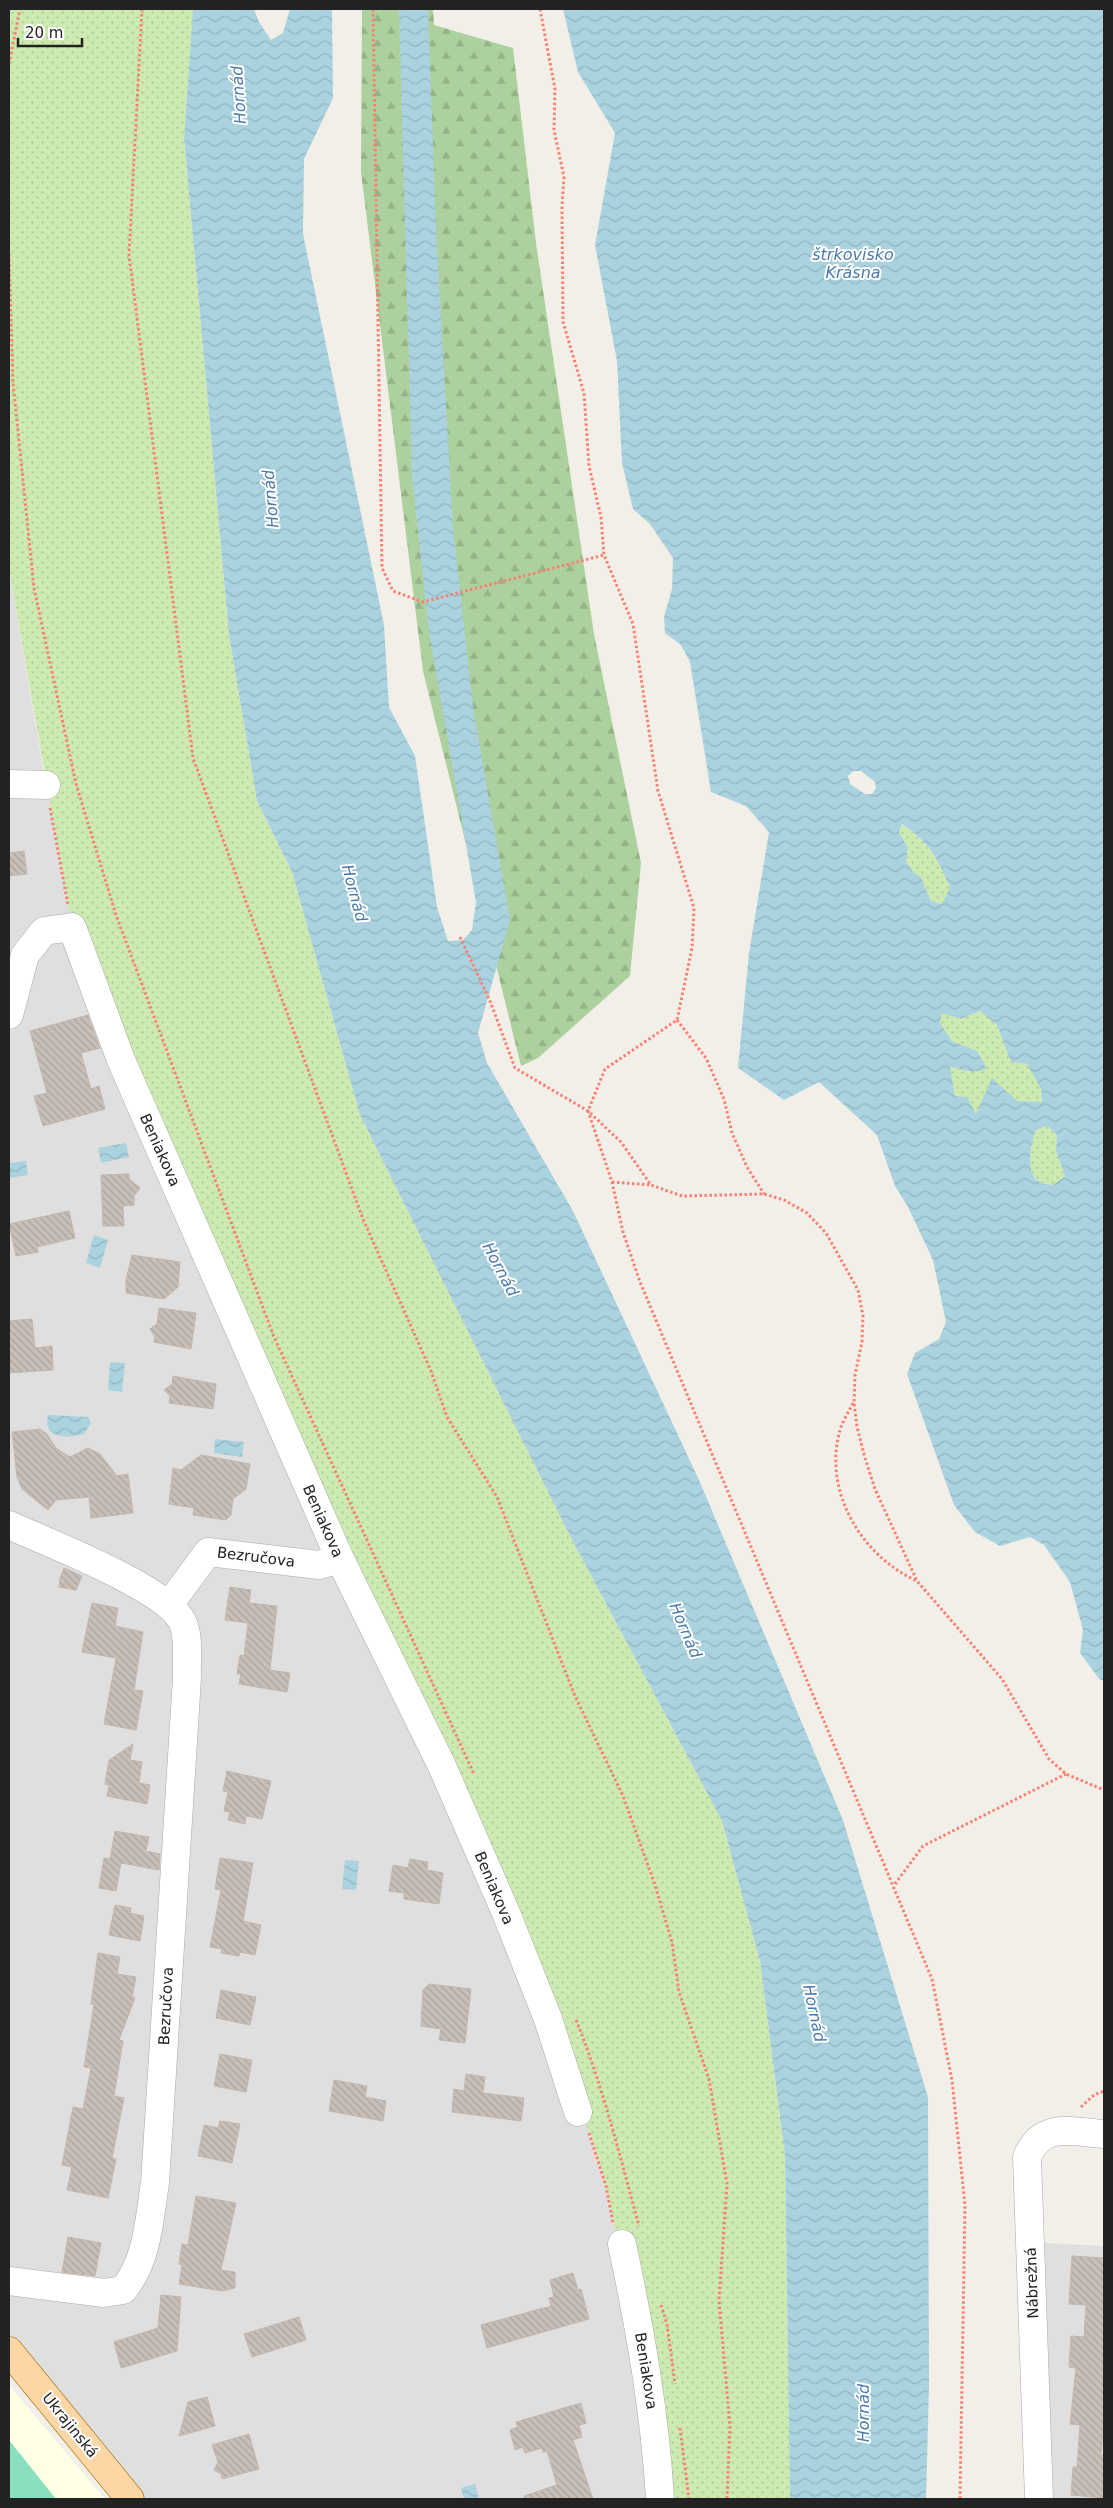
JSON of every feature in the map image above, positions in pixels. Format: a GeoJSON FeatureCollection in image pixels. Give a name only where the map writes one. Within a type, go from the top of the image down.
{"type":"FeatureCollection","features":[{"type":"Feature","properties":{"kind":"main road","name":"Ukrajinská"},"geometry":{"type":"LineString","coordinates":[[9,2351],[130,2499]]}},
{"type":"Feature","properties":{"kind":"street"},"geometry":{"type":"LineString","coordinates":[[9,784],[46,785]]}},
{"type":"Feature","properties":{"kind":"street"},"geometry":{"type":"LineString","coordinates":[[9,1015],[25,955],[44,931],[72,927]]}},
{"type":"Feature","properties":{"kind":"street","name":"Beniakova"},"geometry":{"type":"LineString","coordinates":[[72,927],[121,1060],[340,1559],[442,1766],[506,1913],[548,2019],[583,2121]]}},
{"type":"Feature","properties":{"kind":"street","name":"Bezručova"},"geometry":{"type":"LineString","coordinates":[[9,1525],[123,1577],[151,1591],[169,1605],[182,1620],[186,1637],[187,1678],[155,2182],[142,2257],[131,2280],[123,2290],[104,2293],[9,2280]]}},
{"type":"Feature","properties":{"kind":"street","name":"Bezručova"},"geometry":{"type":"LineString","coordinates":[[169,1605],[208,1552],[320,1565],[340,1559]]}},
{"type":"Feature","properties":{"kind":"street","name":"Nábrežná"},"geometry":{"type":"LineString","coordinates":[[1039,2499],[1027,2157],[1032,2145],[1042,2136],[1052,2132],[1104,2134]]}},
{"type":"Feature","properties":{"kind":"street","name":"Beniakova"},"geometry":{"type":"LineString","coordinates":[[631,2239],[640,2330],[657,2441],[660,2499]]}},
{"type":"Feature","properties":{"kind":"path"},"geometry":{"type":"LineString","coordinates":[[9,64],[20,9]]}},
{"type":"Feature","properties":{"kind":"path"},"geometry":{"type":"LineString","coordinates":[[142,9],[129,255],[194,758],[363,1219],[431,1371],[447,1417],[497,1497],[575,1696],[624,1796],[654,1882],[672,1942],[679,1992],[709,2079],[728,2184],[719,2301],[730,2426],[727,2499]]}},
{"type":"Feature","properties":{"kind":"path"},"geometry":{"type":"LineString","coordinates":[[373,9],[382,568],[393,591],[423,602],[604,555]]}},
{"type":"Feature","properties":{"kind":"path"},"geometry":{"type":"LineString","coordinates":[[540,9],[554,89],[554,130],[564,177],[562,206],[563,322],[584,393],[589,466],[601,517],[604,555],[633,624],[658,791],[694,908],[692,948],[677,1020],[605,1069],[588,1110],[612,1182],[623,1232],[640,1282],[932,1979],[952,2080],[965,2206],[960,2499]]}},
{"type":"Feature","properties":{"kind":"path"},"geometry":{"type":"LineString","coordinates":[[9,25],[16,25]]}},
{"type":"Feature","properties":{"kind":"path"},"geometry":{"type":"LineString","coordinates":[[9,254],[13,383],[34,588],[76,784],[113,905],[274,1337],[478,1783]]}},
{"type":"Feature","properties":{"kind":"path"},"geometry":{"type":"LineString","coordinates":[[46,785],[72,927]]}},
{"type":"Feature","properties":{"kind":"path"},"geometry":{"type":"LineString","coordinates":[[460,937],[490,1000],[515,1068],[588,1110],[621,1142],[651,1185]]}},
{"type":"Feature","properties":{"kind":"path"},"geometry":{"type":"LineString","coordinates":[[677,1020],[706,1058],[724,1099],[732,1133],[747,1168],[764,1194]]}},
{"type":"Feature","properties":{"kind":"path"},"geometry":{"type":"LineString","coordinates":[[612,1182],[651,1185],[682,1196],[764,1194],[784,1200],[808,1213],[826,1233],[858,1290],[863,1316],[862,1342],[855,1375],[854,1402],[857,1427],[875,1489],[917,1581],[1002,1678],[1049,1760],[1066,1774],[1104,1790]]}},
{"type":"Feature","properties":{"kind":"path"},"geometry":{"type":"LineString","coordinates":[[854,1402],[841,1427],[837,1472],[841,1496],[851,1521],[871,1551],[902,1575],[917,1581]]}},
{"type":"Feature","properties":{"kind":"path"},"geometry":{"type":"LineString","coordinates":[[894,1885],[923,1846],[1066,1774]]}},
{"type":"Feature","properties":{"kind":"path"},"geometry":{"type":"LineString","coordinates":[[575,2018],[586,2045],[609,2118],[631,2239]]}},
{"type":"Feature","properties":{"kind":"path"},"geometry":{"type":"LineString","coordinates":[[583,2121],[606,2186],[613,2228],[631,2239]]}},
{"type":"Feature","properties":{"kind":"path"},"geometry":{"type":"LineString","coordinates":[[659,2297],[667,2324],[676,2392]]}},
{"type":"Feature","properties":{"kind":"path"},"geometry":{"type":"LineString","coordinates":[[680,2422],[688,2499]]}},
{"type":"Feature","properties":{"kind":"shaded area"},"geometry":{"type":"Polygon","coordinates":[[[9,569],[46,785],[592,2138],[606,2186],[657,2441],[660,2499],[130,2499],[9,2351],[9,569]]]}},
{"type":"Feature","properties":{"kind":"shaded area"},"geometry":{"type":"Polygon","coordinates":[[[1044,2243],[1104,2246],[1104,2499],[1051,2499],[1044,2243]]]}},
{"type":"Feature","properties":{"kind":"shaded area"},"geometry":{"type":"Polygon","coordinates":[[[9,2385],[105,2499],[9,2499],[9,2385]]]}},
{"type":"Feature","properties":{"kind":"green space"},"geometry":{"type":"Polygon","coordinates":[[[9,9],[193,9],[184,138],[229,635],[257,801],[292,872],[360,1115],[570,1536],[722,1821],[760,1961],[785,2156],[790,2499],[660,2499],[657,2441],[606,2186],[592,2138],[72,927],[9,569],[9,9]]]}},
{"type":"Feature","properties":{"kind":"green space"},"geometry":{"type":"Polygon","coordinates":[[[362,9],[433,9],[434,25],[513,48],[536,243],[594,634],[641,863],[630,976],[538,1058],[521,1066],[423,671],[361,172],[362,9]]]}},
{"type":"Feature","properties":{"kind":"green space"},"geometry":{"type":"Polygon","coordinates":[[[901,824],[920,838],[932,851],[950,887],[942,904],[931,901],[921,877],[913,872],[906,861],[908,848],[899,832],[901,824]]]}},
{"type":"Feature","properties":{"kind":"green space"},"geometry":{"type":"Polygon","coordinates":[[[980,1011],[997,1025],[1011,1062],[1027,1064],[1041,1089],[1042,1102],[1017,1101],[976,1115],[955,1096],[950,1067],[972,1072],[977,1051],[952,1041],[940,1023],[942,1012],[961,1019],[980,1011]]]}},
{"type":"Feature","properties":{"kind":"green space"},"geometry":{"type":"Polygon","coordinates":[[[1047,1126],[1057,1135],[1056,1151],[1065,1176],[1053,1185],[1042,1183],[1034,1177],[1030,1160],[1031,1147],[1036,1130],[1047,1126]]]}},
{"type":"Feature","properties":{"kind":"green space"},"geometry":{"type":"Polygon","coordinates":[[[9,2440],[56,2499],[9,2499],[9,2440]]]}},
{"type":"Feature","properties":{"kind":"water","name":"Hornád"},"geometry":{"type":"Polygon","coordinates":[[[193,9],[254,9],[259,22],[271,40],[283,33],[290,9],[332,9],[333,98],[304,159],[303,234],[384,625],[389,707],[415,756],[437,907],[448,941],[463,940],[472,930],[476,902],[429,632],[412,475],[399,9],[428,9],[436,229],[453,528],[473,707],[510,920],[478,1033],[487,1063],[573,1211],[699,1480],[843,1820],[928,2097],[929,2386],[926,2499],[790,2499],[785,2156],[760,1961],[722,1821],[570,1536],[360,1115],[292,872],[257,801],[229,635],[184,138],[193,9]]]}},
{"type":"Feature","properties":{"kind":"water","name":"štrkovisko Krásna"},"geometry":{"type":"Polygon","coordinates":[[[563,9],[1104,9],[1104,1680],[1100,1680],[1080,1653],[1083,1630],[1070,1582],[1044,1545],[1030,1537],[1000,1546],[975,1532],[954,1505],[907,1374],[915,1353],[939,1339],[946,1322],[933,1260],[908,1207],[895,1186],[877,1135],[819,1082],[784,1100],[738,1068],[749,953],[769,832],[746,806],[711,792],[690,662],[681,645],[665,633],[664,617],[672,589],[673,558],[650,524],[633,509],[622,463],[617,361],[595,245],[615,133],[578,72],[563,9]],[[853,771],[848,776],[850,784],[865,794],[872,794],[876,788],[875,782],[861,771],[853,771]],[[902,824],[899,832],[908,848],[906,861],[913,872],[921,877],[931,901],[942,904],[950,887],[932,851],[920,838],[902,824]],[[980,1011],[961,1019],[942,1013],[940,1023],[952,1041],[977,1051],[987,1069],[972,1072],[950,1067],[955,1096],[967,1097],[976,1114],[992,1078],[1017,1101],[1042,1102],[1041,1089],[1027,1064],[1011,1062],[997,1025],[980,1011]],[[1047,1126],[1036,1130],[1030,1154],[1032,1172],[1038,1181],[1053,1185],[1065,1176],[1056,1151],[1057,1135],[1047,1126]]]}},
{"type":"Feature","properties":{"kind":"water"},"geometry":{"type":"Polygon","coordinates":[[[126,1143],[129,1157],[101,1163],[98,1148],[126,1143]]]}},
{"type":"Feature","properties":{"kind":"water"},"geometry":{"type":"Polygon","coordinates":[[[26,1161],[28,1175],[9,1178],[9,1163],[26,1161]]]}},
{"type":"Feature","properties":{"kind":"water"},"geometry":{"type":"Polygon","coordinates":[[[94,1235],[108,1240],[100,1268],[86,1263],[94,1235]]]}},
{"type":"Feature","properties":{"kind":"water"},"geometry":{"type":"Polygon","coordinates":[[[110,1362],[125,1363],[122,1392],[108,1390],[110,1362]]]}},
{"type":"Feature","properties":{"kind":"water"},"geometry":{"type":"Polygon","coordinates":[[[48,1415],[88,1417],[91,1423],[84,1434],[77,1436],[57,1435],[49,1428],[47,1423],[48,1415]]]}},
{"type":"Feature","properties":{"kind":"water"},"geometry":{"type":"Polygon","coordinates":[[[215,1439],[244,1442],[242,1457],[214,1453],[215,1439]]]}},
{"type":"Feature","properties":{"kind":"water"},"geometry":{"type":"Polygon","coordinates":[[[345,1860],[359,1861],[356,1890],[342,1889],[345,1860]]]}},
{"type":"Feature","properties":{"kind":"water"},"geometry":{"type":"Polygon","coordinates":[[[475,2484],[479,2499],[464,2499],[461,2488],[475,2484]]]}},
{"type":"Feature","properties":{"kind":"building"},"geometry":{"type":"Polygon","coordinates":[[[24,851],[27,874],[9,876],[9,853],[24,851]]]}},
{"type":"Feature","properties":{"kind":"building"},"geometry":{"type":"Polygon","coordinates":[[[88,1015],[100,1048],[81,1053],[91,1089],[99,1086],[105,1109],[43,1126],[34,1096],[47,1093],[30,1031],[88,1015]]]}},
{"type":"Feature","properties":{"kind":"building"},"geometry":{"type":"Polygon","coordinates":[[[129,1174],[129,1179],[140,1188],[134,1196],[134,1205],[123,1206],[124,1226],[103,1226],[101,1175],[129,1174]]]}},
{"type":"Feature","properties":{"kind":"building"},"geometry":{"type":"Polygon","coordinates":[[[69,1211],[75,1238],[37,1247],[38,1252],[16,1256],[9,1224],[69,1211]]]}},
{"type":"Feature","properties":{"kind":"building"},"geometry":{"type":"Polygon","coordinates":[[[132,1255],[180,1262],[178,1287],[164,1299],[126,1293],[126,1280],[132,1255]]]}},
{"type":"Feature","properties":{"kind":"building"},"geometry":{"type":"Polygon","coordinates":[[[159,1308],[196,1313],[191,1349],[154,1342],[155,1337],[150,1329],[157,1324],[159,1308]]]}},
{"type":"Feature","properties":{"kind":"building"},"geometry":{"type":"Polygon","coordinates":[[[32,1319],[35,1348],[52,1346],[53,1370],[9,1373],[9,1321],[32,1319]]]}},
{"type":"Feature","properties":{"kind":"building"},"geometry":{"type":"Polygon","coordinates":[[[173,1376],[216,1384],[213,1409],[169,1403],[170,1396],[164,1390],[172,1384],[173,1376]]]}},
{"type":"Feature","properties":{"kind":"building"},"geometry":{"type":"Polygon","coordinates":[[[40,1429],[47,1434],[56,1448],[70,1457],[88,1448],[100,1454],[117,1476],[128,1474],[133,1513],[91,1518],[89,1497],[56,1500],[48,1510],[22,1489],[17,1477],[12,1432],[40,1429]]]}},
{"type":"Feature","properties":{"kind":"building"},"geometry":{"type":"Polygon","coordinates":[[[201,1455],[250,1464],[246,1489],[233,1499],[231,1515],[226,1520],[193,1515],[194,1508],[169,1504],[173,1468],[181,1470],[201,1455]]]}},
{"type":"Feature","properties":{"kind":"building"},"geometry":{"type":"Polygon","coordinates":[[[64,1568],[82,1576],[76,1590],[59,1587],[64,1568]]]}},
{"type":"Feature","properties":{"kind":"building"},"geometry":{"type":"Polygon","coordinates":[[[230,1587],[251,1590],[249,1603],[277,1606],[270,1670],[290,1673],[287,1692],[239,1684],[241,1674],[237,1674],[240,1655],[244,1656],[248,1623],[225,1620],[230,1587]]]}},
{"type":"Feature","properties":{"kind":"building"},"geometry":{"type":"Polygon","coordinates":[[[92,1603],[118,1608],[115,1626],[143,1632],[134,1690],[143,1691],[136,1730],[104,1724],[116,1658],[82,1652],[92,1603]]]}},
{"type":"Feature","properties":{"kind":"building"},"geometry":{"type":"Polygon","coordinates":[[[133,1744],[130,1760],[142,1762],[139,1783],[150,1785],[147,1804],[107,1796],[109,1785],[105,1784],[109,1760],[133,1744]]]}},
{"type":"Feature","properties":{"kind":"building"},"geometry":{"type":"Polygon","coordinates":[[[227,1771],[271,1781],[262,1819],[246,1816],[245,1824],[228,1820],[230,1812],[224,1811],[228,1792],[223,1791],[227,1771]]]}},
{"type":"Feature","properties":{"kind":"building"},"geometry":{"type":"Polygon","coordinates":[[[115,1831],[149,1837],[146,1851],[160,1854],[159,1870],[121,1863],[116,1891],[99,1888],[104,1858],[110,1859],[115,1831]]]}},
{"type":"Feature","properties":{"kind":"building"},"geometry":{"type":"Polygon","coordinates":[[[220,1858],[253,1863],[243,1921],[261,1925],[255,1955],[240,1952],[239,1956],[221,1953],[222,1949],[210,1947],[221,1890],[215,1889],[220,1858]]]}},
{"type":"Feature","properties":{"kind":"building"},"geometry":{"type":"Polygon","coordinates":[[[410,1859],[428,1862],[427,1870],[443,1873],[439,1904],[404,1899],[404,1893],[389,1891],[393,1865],[408,1868],[410,1859]]]}},
{"type":"Feature","properties":{"kind":"building"},"geometry":{"type":"Polygon","coordinates":[[[115,1905],[131,1908],[130,1913],[144,1916],[140,1941],[109,1935],[115,1905]]]}},
{"type":"Feature","properties":{"kind":"building"},"geometry":{"type":"Polygon","coordinates":[[[98,1953],[120,1957],[117,1974],[136,1977],[132,1997],[135,1998],[119,2040],[123,2041],[114,2096],[124,2098],[112,2158],[116,2159],[108,2198],[67,2190],[72,2167],[62,2165],[73,2107],[83,2109],[91,2068],[84,2067],[94,2004],[91,2004],[98,1953]]]}},
{"type":"Feature","properties":{"kind":"building"},"geometry":{"type":"Polygon","coordinates":[[[429,1984],[471,1989],[465,2043],[439,2040],[441,2029],[421,2026],[423,1990],[429,1984]]]}},
{"type":"Feature","properties":{"kind":"building"},"geometry":{"type":"Polygon","coordinates":[[[221,1990],[256,1997],[250,2025],[216,2018],[221,1990]]]}},
{"type":"Feature","properties":{"kind":"building"},"geometry":{"type":"Polygon","coordinates":[[[220,2054],[252,2060],[246,2092],[214,2086],[220,2054]]]}},
{"type":"Feature","properties":{"kind":"building"},"geometry":{"type":"Polygon","coordinates":[[[466,2074],[485,2077],[483,2093],[524,2098],[521,2121],[452,2112],[454,2089],[464,2091],[466,2074]]]}},
{"type":"Feature","properties":{"kind":"building"},"geometry":{"type":"Polygon","coordinates":[[[334,2080],[367,2086],[365,2097],[386,2101],[383,2121],[329,2111],[334,2080]]]}},
{"type":"Feature","properties":{"kind":"building"},"geometry":{"type":"Polygon","coordinates":[[[220,2121],[240,2124],[232,2163],[198,2156],[204,2125],[218,2128],[220,2121]]]}},
{"type":"Feature","properties":{"kind":"building"},"geometry":{"type":"Polygon","coordinates":[[[196,2196],[236,2203],[221,2270],[235,2272],[235,2288],[222,2291],[179,2284],[182,2265],[179,2264],[182,2244],[188,2245],[196,2196]]]}},
{"type":"Feature","properties":{"kind":"building"},"geometry":{"type":"Polygon","coordinates":[[[68,2237],[101,2243],[95,2276],[62,2272],[68,2237]]]}},
{"type":"Feature","properties":{"kind":"building"},"geometry":{"type":"Polygon","coordinates":[[[1072,2256],[1104,2258],[1104,2423],[1101,2455],[1104,2455],[1104,2498],[1071,2495],[1073,2467],[1077,2467],[1080,2425],[1070,2424],[1076,2368],[1069,2367],[1071,2336],[1084,2337],[1086,2305],[1069,2304],[1072,2256]]]}},
{"type":"Feature","properties":{"kind":"building"},"geometry":{"type":"Polygon","coordinates":[[[573,2273],[578,2290],[581,2289],[589,2319],[487,2348],[481,2325],[551,2306],[549,2298],[554,2297],[550,2280],[573,2273]]]}},
{"type":"Feature","properties":{"kind":"building"},"geometry":{"type":"Polygon","coordinates":[[[161,2295],[181,2297],[177,2351],[121,2368],[114,2342],[158,2328],[161,2295]]]}},
{"type":"Feature","properties":{"kind":"building"},"geometry":{"type":"Polygon","coordinates":[[[299,2317],[306,2340],[252,2357],[244,2334],[299,2317]]]}},
{"type":"Feature","properties":{"kind":"building"},"geometry":{"type":"Polygon","coordinates":[[[207,2397],[215,2426],[179,2436],[188,2402],[207,2397]]]}},
{"type":"Feature","properties":{"kind":"building"},"geometry":{"type":"Polygon","coordinates":[[[581,2403],[586,2423],[579,2425],[582,2437],[573,2440],[593,2499],[525,2499],[524,2496],[557,2485],[547,2451],[543,2452],[542,2448],[525,2453],[523,2447],[515,2450],[510,2430],[518,2427],[516,2422],[581,2403]]]}},
{"type":"Feature","properties":{"kind":"building"},"geometry":{"type":"Polygon","coordinates":[[[249,2434],[259,2469],[222,2479],[221,2474],[214,2470],[218,2462],[212,2445],[249,2434]]]}}]}
